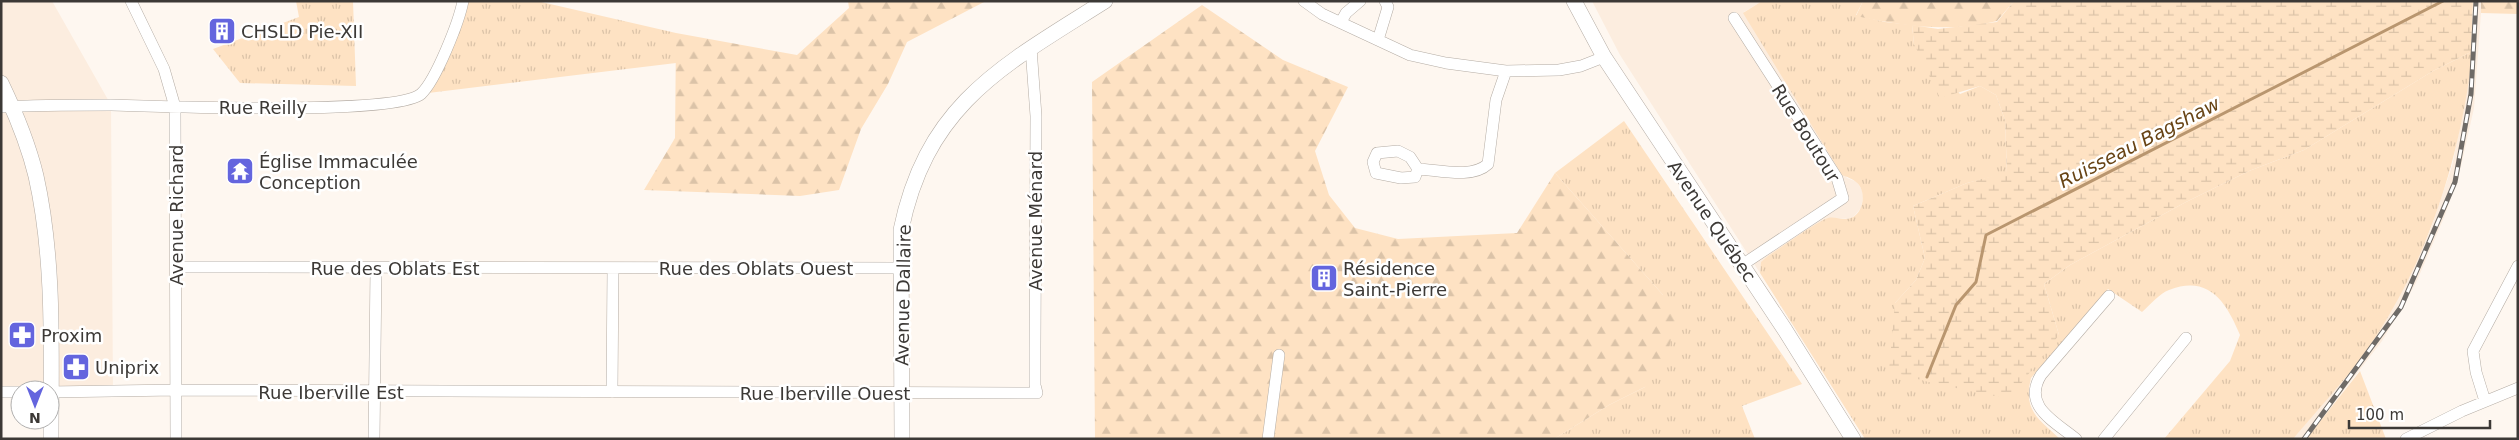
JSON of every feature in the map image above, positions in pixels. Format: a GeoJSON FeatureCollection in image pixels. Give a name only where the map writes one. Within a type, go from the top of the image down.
{"type":"FeatureCollection","features":[{"type":"Feature","properties":{"kind":"street","name":"Avenue Richard"},"geometry":{"type":"LineString","coordinates":[[131,1],[164,68],[175,107],[177,267],[176,439]]}},
{"type":"Feature","properties":{"kind":"street","name":"Rue Reilly"},"geometry":{"type":"LineString","coordinates":[[7,107],[350,107],[384,105],[408,100],[420,94],[430,81],[452,36],[464,1]]}},
{"type":"Feature","properties":{"kind":"street","name":"Avenue Dallaire"},"geometry":{"type":"LineString","coordinates":[[902,439],[901,230],[906,208],[933,142],[952,115],[983,82],[1031,48],[1105,1]]}},
{"type":"Feature","properties":{"kind":"street"},"geometry":{"type":"LineString","coordinates":[[1304,1],[1322,14],[1410,55],[1427,59],[1506,71],[1559,70],[1581,66],[1604,57]]}},
{"type":"Feature","properties":{"kind":"street"},"geometry":{"type":"LineString","coordinates":[[1341,22],[1346,13],[1360,1]]}},
{"type":"Feature","properties":{"kind":"street"},"geometry":{"type":"LineString","coordinates":[[1378,40],[1388,7],[1385,1]]}},
{"type":"Feature","properties":{"kind":"street","name":"Avenue Québec"},"geometry":{"type":"LineString","coordinates":[[1574,1],[1604,57],[1785,330],[1853,439]]}},
{"type":"Feature","properties":{"kind":"street","name":"Rue Boutour"},"geometry":{"type":"LineString","coordinates":[[1734,18],[1837,178],[1842,198],[1742,266]]}},
{"type":"Feature","properties":{"kind":"street","name":"Avenue Ménard"},"geometry":{"type":"LineString","coordinates":[[1031,48],[1036,107],[1035,367],[1037,393]]}},
{"type":"Feature","properties":{"kind":"street"},"geometry":{"type":"LineString","coordinates":[[1418,169],[1471,171],[1482,169],[1488,164],[1496,100],[1506,71]]}},
{"type":"Feature","properties":{"kind":"street"},"geometry":{"type":"LineString","coordinates":[[1,82],[7,107],[36,175],[44,219],[49,277],[50,380]]}},
{"type":"Feature","properties":{"kind":"street"},"geometry":{"type":"LineString","coordinates":[[2485,401],[2476,372],[2473,351],[2518,266]]}},
{"type":"Feature","properties":{"kind":"street","name":"Rue des Oblats Est"},"geometry":{"type":"LineString","coordinates":[[177,267],[376,269],[612,268]]}},
{"type":"Feature","properties":{"kind":"street"},"geometry":{"type":"LineString","coordinates":[[612,268],[612,392]]}},
{"type":"Feature","properties":{"kind":"street","name":"Rue des Oblats Ouest"},"geometry":{"type":"LineString","coordinates":[[612,268],[900,268]]}},
{"type":"Feature","properties":{"kind":"street"},"geometry":{"type":"LineString","coordinates":[[374,439],[376,269]]}},
{"type":"Feature","properties":{"kind":"street"},"geometry":{"type":"LineString","coordinates":[[2076,439],[2042,411],[2034,396],[2034,388],[2041,375],[2109,296]]}},
{"type":"Feature","properties":{"kind":"street"},"geometry":{"type":"LineString","coordinates":[[2104,439],[2186,338]]}},
{"type":"Feature","properties":{"kind":"street"},"geometry":{"type":"LineString","coordinates":[[1268,439],[1279,355]]}},
{"type":"Feature","properties":{"kind":"street"},"geometry":{"type":"LineString","coordinates":[[2406,439],[2485,401],[2518,388]]}},
{"type":"Feature","properties":{"kind":"street","name":"Rue Iberville Est"},"geometry":{"type":"LineString","coordinates":[[60,392],[176,390],[612,392]]}},
{"type":"Feature","properties":{"kind":"street","name":"Rue Iberville Ouest"},"geometry":{"type":"LineString","coordinates":[[612,392],[1037,393]]}},
{"type":"Feature","properties":{"kind":"shaded area"},"geometry":{"type":"Polygon","coordinates":[[[1,1],[52,1],[111,105],[113,391],[60,390],[60,380],[10,380],[10,391],[1,392],[1,1]]]}},
{"type":"Feature","properties":{"kind":"shaded area"},"geometry":{"type":"Polygon","coordinates":[[[1592,1],[1762,1],[1744,12],[1847,178],[1857,182],[1862,190],[1861,208],[1851,219],[1834,218],[1760,267],[1760,273],[1620,55],[1592,1]]]}},
{"type":"Feature","properties":{"kind":"shaded area"},"geometry":{"type":"Polygon","coordinates":[[[2473,1],[2481,1],[2474,108],[2461,166],[2445,215],[2416,283],[2382,341],[2306,439],[2293,439],[2365,352],[2409,277],[2431,228],[2452,166],[2464,107],[2471,65],[2473,1]]]}},
{"type":"Feature","properties":{"kind":"green space"},"geometry":{"type":"Polygon","coordinates":[[[296,1],[353,1],[356,86],[240,83],[213,49],[299,17],[296,1]]]}},
{"type":"Feature","properties":{"kind":"green space"},"geometry":{"type":"Polygon","coordinates":[[[463,1],[537,1],[676,33],[676,63],[420,94],[463,1]]]}},
{"type":"Feature","properties":{"kind":"green space"},"geometry":{"type":"Polygon","coordinates":[[[848,1],[986,1],[907,42],[888,84],[861,129],[839,190],[800,196],[644,190],[675,138],[676,33],[797,55],[849,8],[848,1]]]}},
{"type":"Feature","properties":{"kind":"green space"},"geometry":{"type":"Polygon","coordinates":[[[1762,1],[1863,1],[1856,15],[1885,22],[1912,25],[1914,44],[1960,94],[1980,86],[1996,95],[2005,120],[2007,173],[1967,183],[1913,206],[1925,258],[1916,280],[1895,303],[2059,335],[2044,284],[2070,265],[2186,202],[2249,171],[2304,150],[2433,71],[2471,52],[2471,65],[2465,103],[2448,178],[2422,250],[2387,319],[2366,351],[2340,385],[2293,439],[2164,439],[2230,361],[2240,335],[2223,303],[2215,295],[2206,289],[2196,286],[2183,286],[2169,290],[2159,296],[2142,312],[2108,289],[2031,378],[2029,398],[2034,413],[2060,439],[1865,439],[1760,273],[1761,262],[1815,225],[1828,218],[1851,218],[1859,211],[1863,196],[1862,190],[1856,182],[1842,175],[1743,13],[1762,1]]]}},
{"type":"Feature","properties":{"kind":"green space"},"geometry":{"type":"Polygon","coordinates":[[[1863,1],[2014,1],[1997,21],[1961,27],[1926,27],[1856,16],[1863,1]]]}},
{"type":"Feature","properties":{"kind":"green space"},"geometry":{"type":"Polygon","coordinates":[[[2014,1],[2473,1],[2471,52],[2433,71],[2304,150],[2249,171],[2186,202],[2070,265],[2044,284],[2059,335],[2009,399],[1932,383],[1889,371],[1895,303],[1916,280],[1925,258],[1913,206],[1967,183],[2007,172],[2005,120],[1996,95],[1980,86],[1940,98],[1914,44],[1912,25],[1938,29],[1997,22],[2014,1]]]}},
{"type":"Feature","properties":{"kind":"green space"},"geometry":{"type":"Polygon","coordinates":[[[2481,1],[2518,1],[2518,14],[2481,13],[2481,1]]]}},
{"type":"Feature","properties":{"kind":"green space"},"geometry":{"type":"Polygon","coordinates":[[[1202,5],[1283,60],[1348,87],[1315,151],[1329,195],[1355,228],[1398,239],[1517,233],[1555,173],[1663,295],[1677,314],[1665,365],[1645,387],[1609,405],[1554,439],[1095,439],[1092,82],[1202,5]]]}},
{"type":"Feature","properties":{"kind":"green space"},"geometry":{"type":"Polygon","coordinates":[[[1624,121],[1802,384],[1742,406],[1755,439],[1554,439],[1609,405],[1645,387],[1663,295],[1555,173],[1624,121]]]}},
{"type":"Feature","properties":{"kind":"green space"},"geometry":{"type":"Polygon","coordinates":[[[2360,371],[2386,439],[2306,439],[2360,371]]]}},
{"type":"Feature","properties":{"kind":"waterway","name":"Ruisseau Bagshaw"},"geometry":{"type":"LineString","coordinates":[[1927,377],[1956,305],[1976,282],[1986,235],[2443,1]]}},
{"type":"Feature","properties":{"kind":"railway"},"geometry":{"type":"LineString","coordinates":[[2304,439],[2401,307],[2455,182],[2471,94],[2476,1]]}},
{"type":"Feature","properties":{"kind":"place","name":"CHSLD Pie-XII"},"geometry":{"type":"Point","coordinates":[222,31]}},
{"type":"Feature","properties":{"kind":"place","name":"Église Immaculée Conception"},"geometry":{"type":"Point","coordinates":[240,171]}},
{"type":"Feature","properties":{"kind":"place","name":"Résidence Saint-Pierre"},"geometry":{"type":"Point","coordinates":[1324,278]}},
{"type":"Feature","properties":{"kind":"place","name":"Proxim"},"geometry":{"type":"Point","coordinates":[22,335]}},
{"type":"Feature","properties":{"kind":"place","name":"Uniprix"},"geometry":{"type":"Point","coordinates":[76,367]}}]}
